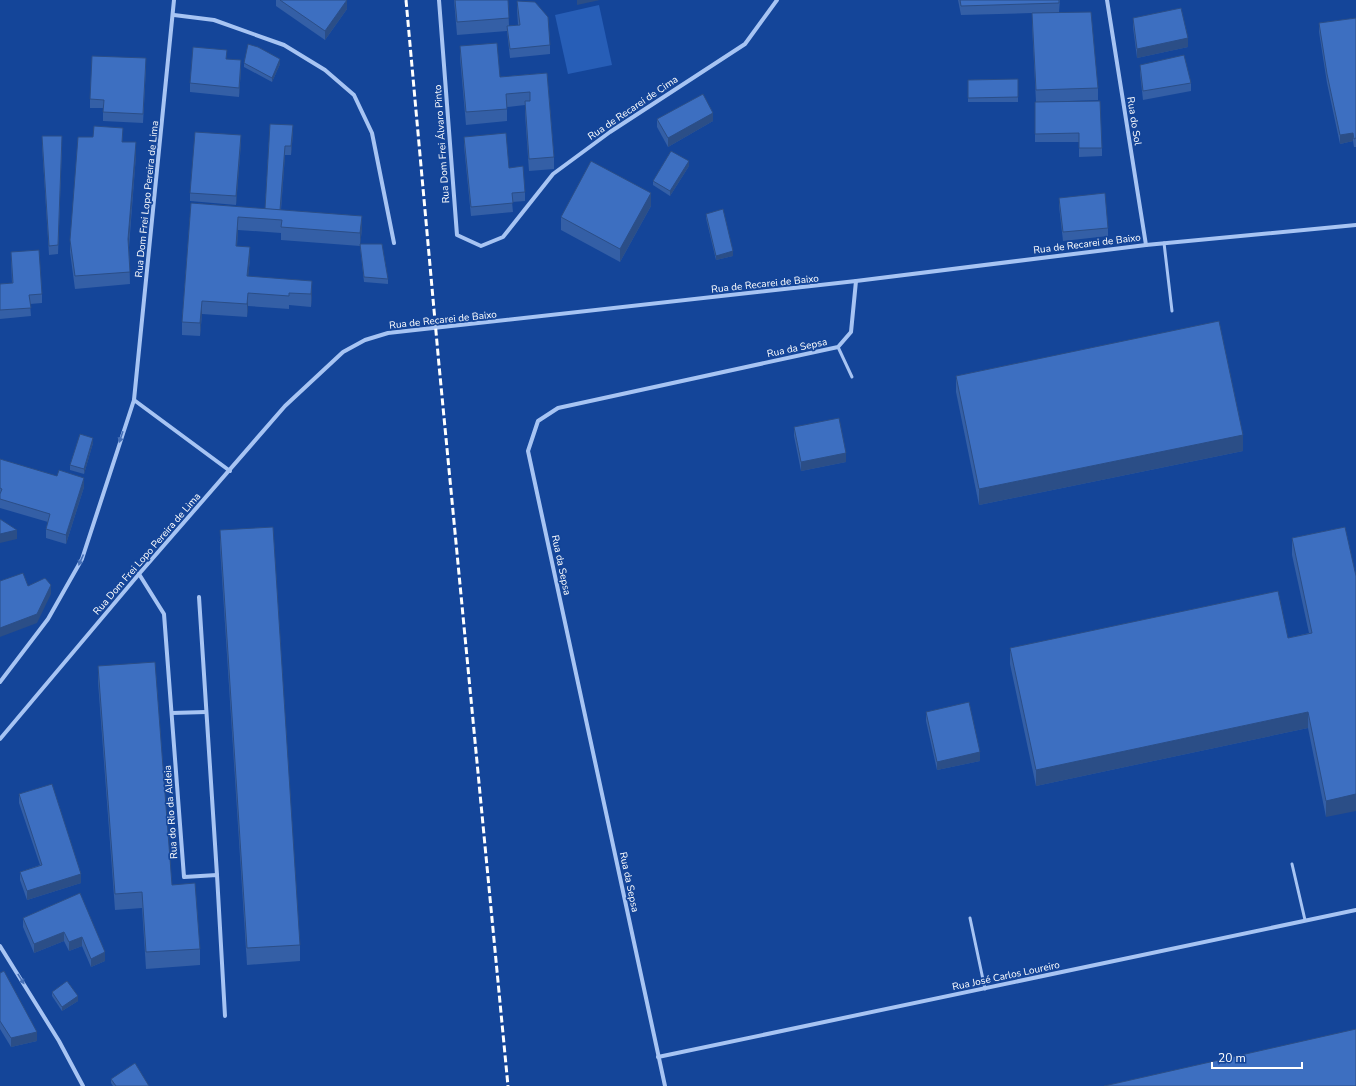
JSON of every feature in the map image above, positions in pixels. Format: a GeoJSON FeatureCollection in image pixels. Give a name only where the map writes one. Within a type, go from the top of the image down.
{"type":"FeatureCollection","features":[{"type":"Feature","properties":{"kind":"street","name":"Rua Dom Frei Lopo Pereira de Lima"},"geometry":{"type":"LineString","coordinates":[[0,682],[48,619],[82,559],[134,400],[174,15],[174,0]]}},
{"type":"Feature","properties":{"kind":"street","name":"Rua Dom Frei Álvaro Pinto"},"geometry":{"type":"LineString","coordinates":[[439,0],[457,236],[481,246],[503,237]]}},
{"type":"Feature","properties":{"kind":"street","name":"Rua de Recarei de Cima"},"geometry":{"type":"LineString","coordinates":[[503,237],[553,174],[610,132],[745,44],[777,0]]}},
{"type":"Feature","properties":{"kind":"street","name":"Rua do Sol"},"geometry":{"type":"LineString","coordinates":[[1107,0],[1146,245]]}},
{"type":"Feature","properties":{"kind":"street"},"geometry":{"type":"LineString","coordinates":[[174,15],[214,20],[284,45],[325,70],[354,95],[372,133],[394,243]]}},
{"type":"Feature","properties":{"kind":"street","name":"Rua de Recarei de Baixo"},"geometry":{"type":"LineString","coordinates":[[230,471],[285,406],[343,352],[365,340],[388,333],[856,281],[1146,245],[1356,225]]}},
{"type":"Feature","properties":{"kind":"street","name":"Rua da Sepsa"},"geometry":{"type":"LineString","coordinates":[[665,1086],[528,451],[538,421],[558,408],[838,348],[851,332],[856,281]]}},
{"type":"Feature","properties":{"kind":"street"},"geometry":{"type":"LineString","coordinates":[[134,400],[230,471]]}},
{"type":"Feature","properties":{"kind":"street","name":"Rua Dom Frei Lopo Pereira de Lima"},"geometry":{"type":"LineString","coordinates":[[0,738],[139,574],[230,471]]}},
{"type":"Feature","properties":{"kind":"street","name":"Rua do Rio da Aldeia"},"geometry":{"type":"LineString","coordinates":[[139,574],[164,614],[184,877],[217,875]]}},
{"type":"Feature","properties":{"kind":"street"},"geometry":{"type":"LineString","coordinates":[[199,597],[225,1016]]}},
{"type":"Feature","properties":{"kind":"street"},"geometry":{"type":"LineString","coordinates":[[172,713],[206,712]]}},
{"type":"Feature","properties":{"kind":"street","name":"Rua José Carlos Loureiro"},"geometry":{"type":"LineString","coordinates":[[658,1057],[1356,910]]}},
{"type":"Feature","properties":{"kind":"street"},"geometry":{"type":"LineString","coordinates":[[0,946],[59,1041],[83,1086]]}},
{"type":"Feature","properties":{"kind":"lane"},"geometry":{"type":"LineString","coordinates":[[1164,243],[1172,311]]}},
{"type":"Feature","properties":{"kind":"lane"},"geometry":{"type":"LineString","coordinates":[[838,348],[852,377]]}},
{"type":"Feature","properties":{"kind":"lane"},"geometry":{"type":"LineString","coordinates":[[1292,864],[1305,920]]}},
{"type":"Feature","properties":{"kind":"lane"},"geometry":{"type":"LineString","coordinates":[[970,918],[985,989]]}},
{"type":"Feature","properties":{"kind":"shaded area"},"geometry":{"type":"Polygon","coordinates":[[[599,5],[612,65],[568,74],[555,15],[599,5]]]}},
{"type":"Feature","properties":{"kind":"building"},"geometry":{"type":"Polygon","coordinates":[[[280,0],[347,0],[325,31],[280,0]]]}},
{"type":"Feature","properties":{"kind":"building"},"geometry":{"type":"Polygon","coordinates":[[[455,0],[508,0],[509,18],[457,22],[455,0]]]}},
{"type":"Feature","properties":{"kind":"building"},"geometry":{"type":"Polygon","coordinates":[[[960,0],[1059,0],[1059,3],[961,6],[960,0]]]}},
{"type":"Feature","properties":{"kind":"building"},"geometry":{"type":"Polygon","coordinates":[[[517,1],[535,2],[548,17],[550,45],[510,49],[507,26],[520,25],[517,1]]]}},
{"type":"Feature","properties":{"kind":"building"},"geometry":{"type":"Polygon","coordinates":[[[1181,8],[1188,38],[1137,49],[1133,18],[1181,8]]]}},
{"type":"Feature","properties":{"kind":"building"},"geometry":{"type":"Polygon","coordinates":[[[1091,12],[1098,88],[1036,90],[1032,13],[1091,12]]]}},
{"type":"Feature","properties":{"kind":"building"},"geometry":{"type":"Polygon","coordinates":[[[1356,18],[1356,138],[1354,139],[1353,133],[1340,135],[1327,74],[1319,23],[1356,18]]]}},
{"type":"Feature","properties":{"kind":"building"},"geometry":{"type":"Polygon","coordinates":[[[497,43],[500,77],[547,73],[554,157],[529,159],[525,101],[530,101],[530,92],[506,94],[507,109],[466,112],[460,46],[497,43]]]}},
{"type":"Feature","properties":{"kind":"building"},"geometry":{"type":"Polygon","coordinates":[[[248,44],[258,47],[280,59],[272,78],[244,63],[248,44]]]}},
{"type":"Feature","properties":{"kind":"building"},"geometry":{"type":"Polygon","coordinates":[[[193,47],[227,50],[226,59],[241,60],[239,88],[190,83],[193,47]]]}},
{"type":"Feature","properties":{"kind":"building"},"geometry":{"type":"Polygon","coordinates":[[[1184,55],[1191,83],[1143,91],[1140,65],[1184,55]]]}},
{"type":"Feature","properties":{"kind":"building"},"geometry":{"type":"Polygon","coordinates":[[[92,56],[146,58],[143,114],[103,112],[104,100],[90,99],[92,56]]]}},
{"type":"Feature","properties":{"kind":"building"},"geometry":{"type":"Polygon","coordinates":[[[1018,79],[1018,97],[968,98],[968,80],[1018,79]]]}},
{"type":"Feature","properties":{"kind":"building"},"geometry":{"type":"Polygon","coordinates":[[[703,94],[713,113],[668,138],[657,119],[703,94]]]}},
{"type":"Feature","properties":{"kind":"building"},"geometry":{"type":"Polygon","coordinates":[[[1100,101],[1102,148],[1079,148],[1079,133],[1035,134],[1035,102],[1100,101]]]}},
{"type":"Feature","properties":{"kind":"building"},"geometry":{"type":"Polygon","coordinates":[[[270,124],[293,125],[291,146],[285,146],[280,210],[265,209],[270,124]]]}},
{"type":"Feature","properties":{"kind":"building"},"geometry":{"type":"Polygon","coordinates":[[[94,126],[123,128],[122,142],[136,142],[128,239],[130,272],[75,276],[70,240],[78,137],[93,137],[94,126]]]}},
{"type":"Feature","properties":{"kind":"building"},"geometry":{"type":"Polygon","coordinates":[[[195,132],[241,135],[236,196],[190,193],[195,132]]]}},
{"type":"Feature","properties":{"kind":"building"},"geometry":{"type":"Polygon","coordinates":[[[506,133],[509,168],[523,166],[525,192],[512,193],[513,203],[471,207],[464,137],[506,133]]]}},
{"type":"Feature","properties":{"kind":"building"},"geometry":{"type":"Polygon","coordinates":[[[42,136],[62,136],[58,245],[49,246],[42,136]]]}},
{"type":"Feature","properties":{"kind":"building"},"geometry":{"type":"Polygon","coordinates":[[[671,151],[689,161],[670,191],[653,181],[671,151]]]}},
{"type":"Feature","properties":{"kind":"building"},"geometry":{"type":"Polygon","coordinates":[[[591,161],[651,193],[620,249],[561,217],[591,161]]]}},
{"type":"Feature","properties":{"kind":"building"},"geometry":{"type":"Polygon","coordinates":[[[1105,193],[1108,228],[1063,232],[1059,198],[1105,193]]]}},
{"type":"Feature","properties":{"kind":"building"},"geometry":{"type":"Polygon","coordinates":[[[191,203],[362,216],[360,233],[281,227],[282,220],[238,217],[236,246],[250,247],[247,276],[312,281],[311,294],[289,293],[289,296],[248,293],[247,304],[202,301],[200,323],[182,322],[191,203]]]}},
{"type":"Feature","properties":{"kind":"building"},"geometry":{"type":"Polygon","coordinates":[[[723,209],[733,251],[716,256],[706,214],[723,209]]]}},
{"type":"Feature","properties":{"kind":"building"},"geometry":{"type":"Polygon","coordinates":[[[360,244],[382,244],[388,279],[364,277],[360,244]]]}},
{"type":"Feature","properties":{"kind":"building"},"geometry":{"type":"Polygon","coordinates":[[[39,250],[42,294],[29,295],[31,308],[0,310],[0,284],[13,283],[11,252],[39,250]]]}},
{"type":"Feature","properties":{"kind":"building"},"geometry":{"type":"Polygon","coordinates":[[[1219,321],[1243,435],[979,489],[956,376],[1219,321]]]}},
{"type":"Feature","properties":{"kind":"building"},"geometry":{"type":"Polygon","coordinates":[[[839,418],[846,453],[801,462],[794,427],[839,418]]]}},
{"type":"Feature","properties":{"kind":"building"},"geometry":{"type":"Polygon","coordinates":[[[80,434],[93,438],[84,469],[70,465],[80,434]]]}},
{"type":"Feature","properties":{"kind":"building"},"geometry":{"type":"Polygon","coordinates":[[[0,459],[57,476],[59,470],[84,478],[66,535],[46,529],[50,514],[0,499],[2,489],[0,488],[0,459]]]}},
{"type":"Feature","properties":{"kind":"building"},"geometry":{"type":"Polygon","coordinates":[[[0,519],[17,530],[0,534],[0,519]]]}},
{"type":"Feature","properties":{"kind":"building"},"geometry":{"type":"Polygon","coordinates":[[[273,527],[300,945],[247,948],[220,530],[273,527]]]}},
{"type":"Feature","properties":{"kind":"building"},"geometry":{"type":"Polygon","coordinates":[[[1345,527],[1356,576],[1356,794],[1326,801],[1308,712],[1036,770],[1010,648],[1278,591],[1288,638],[1312,633],[1292,538],[1345,527]]]}},
{"type":"Feature","properties":{"kind":"building"},"geometry":{"type":"Polygon","coordinates":[[[23,573],[28,586],[45,578],[51,585],[37,614],[0,628],[0,581],[23,573]]]}},
{"type":"Feature","properties":{"kind":"building"},"geometry":{"type":"Polygon","coordinates":[[[155,662],[172,885],[195,883],[200,949],[146,952],[142,892],[115,894],[98,666],[155,662]]]}},
{"type":"Feature","properties":{"kind":"building"},"geometry":{"type":"Polygon","coordinates":[[[969,702],[980,752],[937,762],[926,712],[969,702]]]}},
{"type":"Feature","properties":{"kind":"building"},"geometry":{"type":"Polygon","coordinates":[[[52,784],[81,874],[27,891],[20,872],[42,865],[19,794],[52,784]]]}},
{"type":"Feature","properties":{"kind":"building"},"geometry":{"type":"Polygon","coordinates":[[[80,893],[105,952],[91,959],[82,937],[69,942],[64,932],[34,944],[23,918],[80,893]]]}},
{"type":"Feature","properties":{"kind":"building"},"geometry":{"type":"Polygon","coordinates":[[[4,971],[37,1032],[11,1038],[0,1021],[0,973],[4,971]]]}},
{"type":"Feature","properties":{"kind":"building"},"geometry":{"type":"Polygon","coordinates":[[[67,981],[78,996],[62,1007],[52,992],[67,981]]]}},
{"type":"Feature","properties":{"kind":"building"},"geometry":{"type":"Polygon","coordinates":[[[1356,1029],[1356,1086],[1104,1086],[1356,1029]]]}},
{"type":"Feature","properties":{"kind":"building"},"geometry":{"type":"Polygon","coordinates":[[[135,1063],[149,1086],[116,1086],[111,1079],[135,1063]]]}},
{"type":"Feature","properties":{"kind":"railway"},"geometry":{"type":"LineString","coordinates":[[406,0],[439,365],[508,1086]]}}]}
